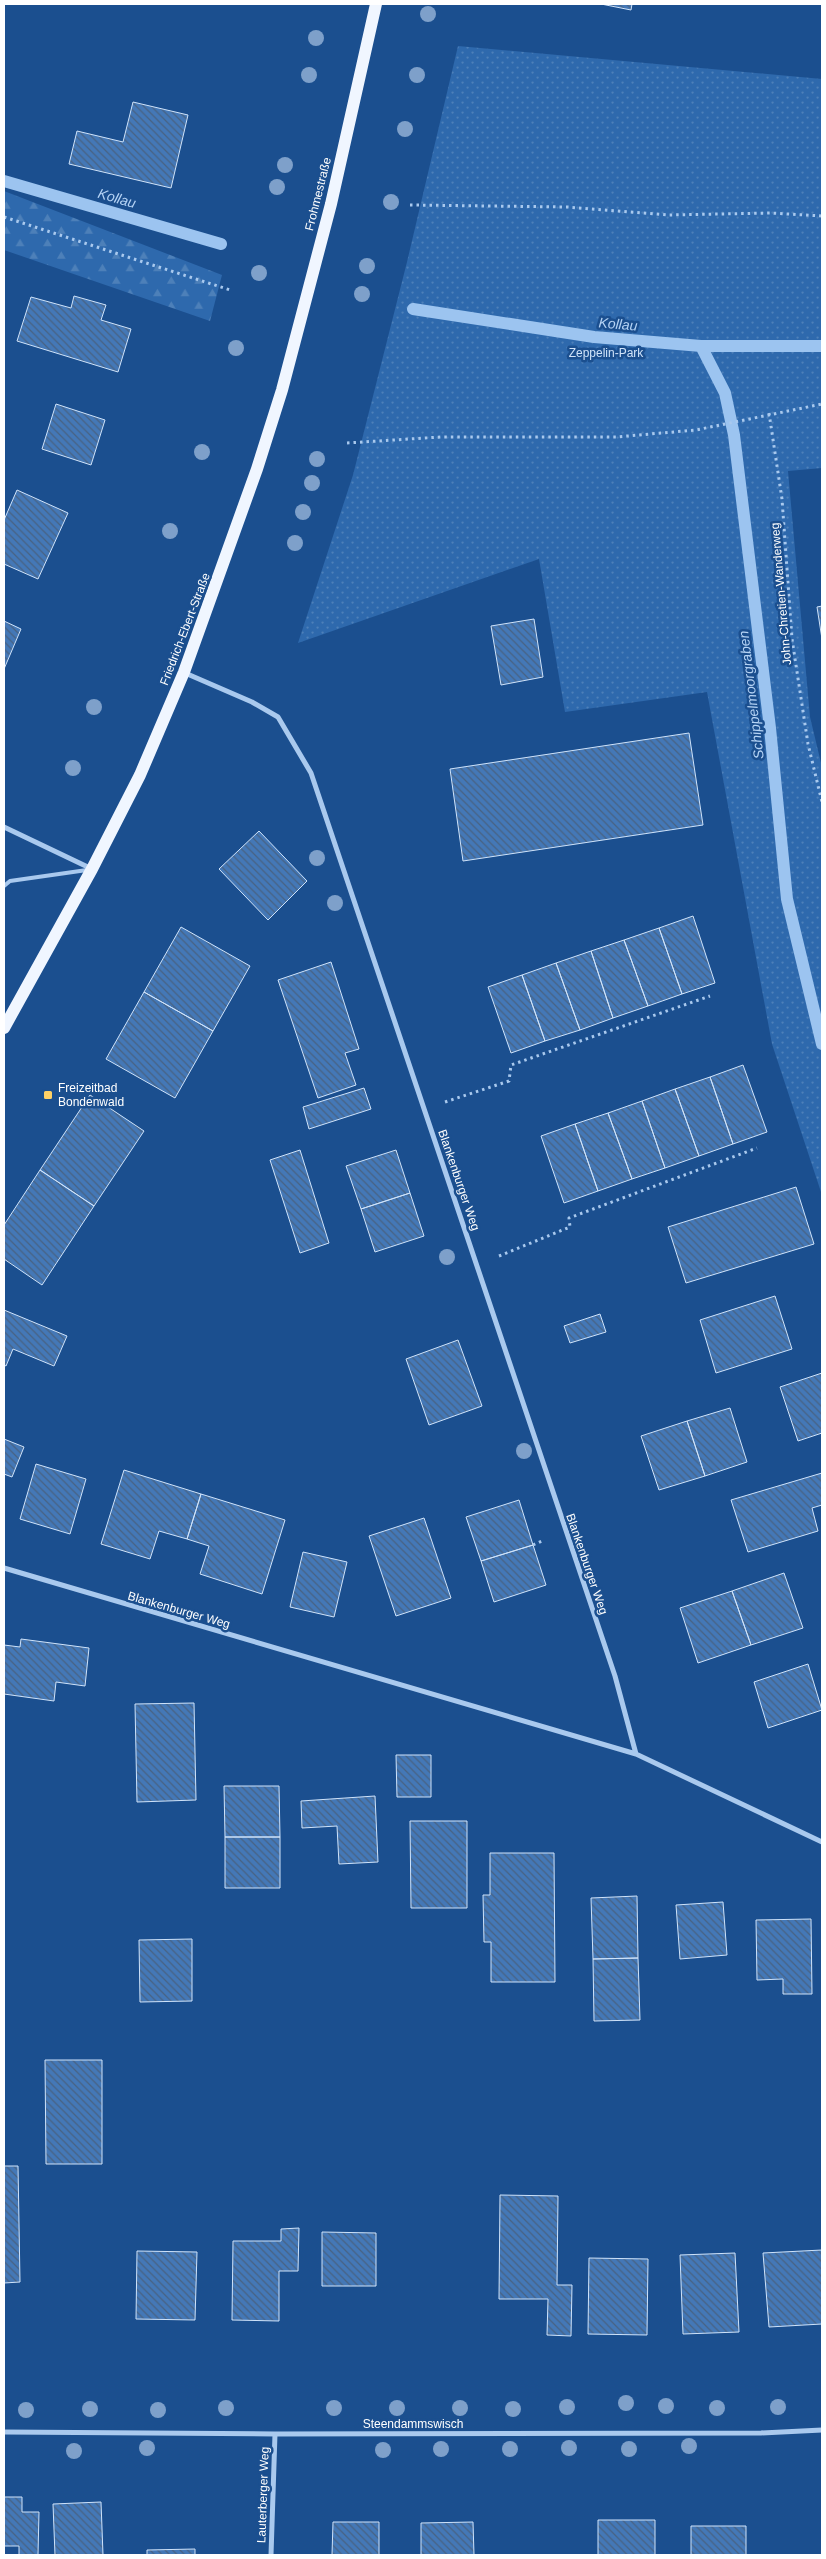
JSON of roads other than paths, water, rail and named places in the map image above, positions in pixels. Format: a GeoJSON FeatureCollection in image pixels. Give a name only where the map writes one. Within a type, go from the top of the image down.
{"type":"FeatureCollection","features":[{"type":"Feature","properties":{"kind":"main road","name":"Frohmestraße"},"geometry":{"type":"LineString","coordinates":[[282,390],[331,204],[376,4]]}},
{"type":"Feature","properties":{"kind":"main road","name":"Friedrich-Ebert-Straße"},"geometry":{"type":"LineString","coordinates":[[4,1028],[92,869],[140,775],[184,672],[258,469],[282,390]]}},
{"type":"Feature","properties":{"kind":"street","name":"Blankenburger Weg"},"geometry":{"type":"LineString","coordinates":[[184,672],[252,702],[278,717],[311,773],[615,1676],[636,1754]]}},
{"type":"Feature","properties":{"kind":"street"},"geometry":{"type":"LineString","coordinates":[[4,827],[92,869]]}},
{"type":"Feature","properties":{"kind":"street","name":"Blankenburger Weg"},"geometry":{"type":"LineString","coordinates":[[4,1568],[636,1754],[822,1842]]}},
{"type":"Feature","properties":{"kind":"street","name":"Steendammswisch"},"geometry":{"type":"LineString","coordinates":[[4,2432],[275,2434],[760,2433],[822,2430]]}},
{"type":"Feature","properties":{"kind":"street","name":"Lauterberger Weg"},"geometry":{"type":"LineString","coordinates":[[272,2555],[275,2434]]}},
{"type":"Feature","properties":{"kind":"lane"},"geometry":{"type":"LineString","coordinates":[[4,886],[10,881],[92,869]]}},
{"type":"Feature","properties":{"kind":"waterway","name":"Kollau"},"geometry":{"type":"LineString","coordinates":[[4,181],[221,244]]}},
{"type":"Feature","properties":{"kind":"waterway","name":"Kollau"},"geometry":{"type":"LineString","coordinates":[[413,309],[594,337],[701,346],[822,346]]}},
{"type":"Feature","properties":{"kind":"waterway","name":"Schippelmoorgraben"},"geometry":{"type":"LineString","coordinates":[[701,346],[725,393],[734,435],[770,728],[787,899],[822,1044]]}},
{"type":"Feature","properties":{"kind":"place","name":"Freizeitbad Bondenwald"},"geometry":{"type":"Point","coordinates":[48,1095]}},
{"type":"Feature","properties":{"kind":"park label","name":"Zeppelin-Park"},"geometry":{"type":"Point","coordinates":[606,353]}}]}
